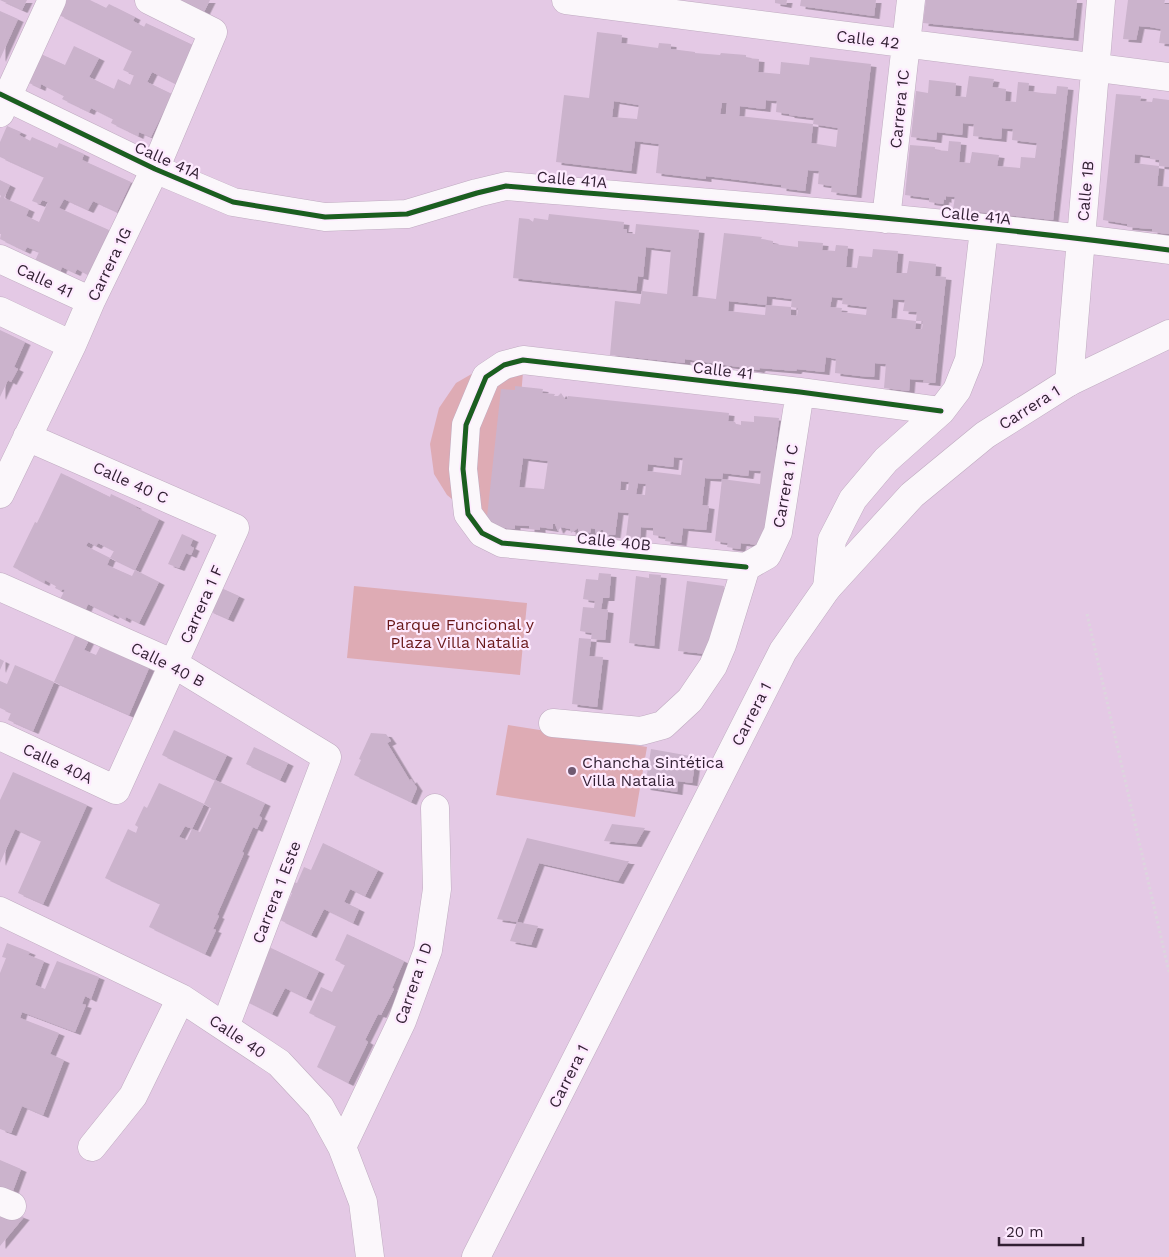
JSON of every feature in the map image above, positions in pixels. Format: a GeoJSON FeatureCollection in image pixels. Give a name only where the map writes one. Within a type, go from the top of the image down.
{"type":"FeatureCollection","features":[{"type":"Feature","properties":{"kind":"street"},"geometry":{"type":"LineString","coordinates":[[2,101],[52,0]]}},
{"type":"Feature","properties":{"kind":"street","name":"Carrera 1G"},"geometry":{"type":"LineString","coordinates":[[0,494],[155,169],[213,32],[150,0]]}},
{"type":"Feature","properties":{"kind":"street","name":"Calle 42"},"geometry":{"type":"LineString","coordinates":[[566,0],[1169,77]]}},
{"type":"Feature","properties":{"kind":"street","name":"Carrera 1C"},"geometry":{"type":"LineString","coordinates":[[886,219],[911,0]]}},
{"type":"Feature","properties":{"kind":"street","name":"Calle 1B"},"geometry":{"type":"LineString","coordinates":[[1069,382],[1101,0]]}},
{"type":"Feature","properties":{"kind":"street","name":"Calle 41A"},"geometry":{"type":"LineString","coordinates":[[2,101],[233,202],[325,217],[407,214],[506,186],[886,219],[1081,238],[1169,250]]}},
{"type":"Feature","properties":{"kind":"street"},"geometry":{"type":"LineString","coordinates":[[827,588],[832,540],[853,499],[886,460],[941,410],[957,390],[969,360],[984,229]]}},
{"type":"Feature","properties":{"kind":"street","name":"Calle 41"},"geometry":{"type":"LineString","coordinates":[[0,259],[91,301]]}},
{"type":"Feature","properties":{"kind":"street"},"geometry":{"type":"LineString","coordinates":[[0,311],[72,345]]}},
{"type":"Feature","properties":{"kind":"street","name":"Carrera 1"},"geometry":{"type":"LineString","coordinates":[[476,1257],[784,651],[827,588],[912,495],[985,435],[1069,382],[1169,334]]}},
{"type":"Feature","properties":{"kind":"street","name":"Calle 41"},"geometry":{"type":"LineString","coordinates":[[482,533],[468,514],[463,469],[466,425],[486,377],[504,364],[523,360],[941,410]]}},
{"type":"Feature","properties":{"kind":"street","name":"Carrera 1 C"},"geometry":{"type":"LineString","coordinates":[[746,567],[767,554],[778,532],[800,392]]}},
{"type":"Feature","properties":{"kind":"street","name":"Calle 40 C"},"geometry":{"type":"LineString","coordinates":[[27,437],[235,528]]}},
{"type":"Feature","properties":{"kind":"street","name":"Carrera 1 F"},"geometry":{"type":"LineString","coordinates":[[116,790],[235,528]]}},
{"type":"Feature","properties":{"kind":"street","name":"Calle 40B"},"geometry":{"type":"LineString","coordinates":[[482,533],[502,543],[746,567]]}},
{"type":"Feature","properties":{"kind":"street"},"geometry":{"type":"LineString","coordinates":[[552,722],[641,731],[663,725],[690,700],[713,666],[722,646],[746,567]]}},
{"type":"Feature","properties":{"kind":"street","name":"Calle 40 B"},"geometry":{"type":"LineString","coordinates":[[0,587],[174,664],[327,757]]}},
{"type":"Feature","properties":{"kind":"street","name":"Calle 40A"},"geometry":{"type":"LineString","coordinates":[[0,736],[116,790]]}},
{"type":"Feature","properties":{"kind":"street","name":"Carrera 1 Este"},"geometry":{"type":"LineString","coordinates":[[226,1028],[327,757]]}},
{"type":"Feature","properties":{"kind":"street","name":"Carrera 1 D"},"geometry":{"type":"LineString","coordinates":[[342,1147],[402,1021],[428,950],[437,889],[435,808]]}},
{"type":"Feature","properties":{"kind":"street","name":"Calle 40"},"geometry":{"type":"LineString","coordinates":[[0,911],[181,998],[279,1064],[320,1107],[342,1147],[363,1202],[370,1257]]}},
{"type":"Feature","properties":{"kind":"street"},"geometry":{"type":"LineString","coordinates":[[92,1147],[133,1096],[181,998]]}},
{"type":"Feature","properties":{"kind":"path"},"geometry":{"type":"LineString","coordinates":[[1087,614],[1169,972]]}},
{"type":"Feature","properties":{"kind":"green space"},"geometry":{"type":"Polygon","coordinates":[[[482,368],[523,372],[511,519],[469,513],[447,495],[434,474],[430,444],[439,408],[456,383],[482,368]]]}},
{"type":"Feature","properties":{"kind":"green space","name":"Parque Funcional y Plaza Villa Natalia"},"geometry":{"type":"Polygon","coordinates":[[[354,586],[527,603],[520,675],[347,658],[354,586]]]}},
{"type":"Feature","properties":{"kind":"green space","name":"Chancha Sintética Villa Natalia"},"geometry":{"type":"Polygon","coordinates":[[[508,725],[647,747],[635,817],[496,795],[508,725]]]}},
{"type":"Feature","properties":{"kind":"building"},"geometry":{"type":"Polygon","coordinates":[[[0,0],[27,0],[22,10],[0,0]]]}},
{"type":"Feature","properties":{"kind":"building"},"geometry":{"type":"Polygon","coordinates":[[[67,0],[90,0],[106,8],[109,4],[135,17],[133,21],[144,27],[146,23],[195,46],[176,84],[152,72],[147,82],[172,94],[151,137],[139,132],[138,136],[111,123],[113,119],[91,108],[89,112],[62,99],[64,96],[41,84],[40,88],[27,82],[41,54],[65,65],[74,46],[99,58],[89,77],[114,89],[118,79],[130,85],[134,75],[123,70],[132,51],[59,15],[67,0]]]}},
{"type":"Feature","properties":{"kind":"building"},"geometry":{"type":"Polygon","coordinates":[[[180,0],[210,0],[204,12],[180,0]]]}},
{"type":"Feature","properties":{"kind":"building"},"geometry":{"type":"Polygon","coordinates":[[[775,0],[787,0],[786,5],[775,3],[775,0]]]}},
{"type":"Feature","properties":{"kind":"building"},"geometry":{"type":"Polygon","coordinates":[[[801,0],[876,0],[874,16],[800,6],[801,0]]]}},
{"type":"Feature","properties":{"kind":"building"},"geometry":{"type":"Polygon","coordinates":[[[926,0],[1077,0],[1073,38],[923,23],[926,0]]]}},
{"type":"Feature","properties":{"kind":"building"},"geometry":{"type":"Polygon","coordinates":[[[1128,0],[1165,0],[1164,4],[1169,4],[1169,44],[1159,43],[1161,29],[1150,27],[1139,26],[1136,40],[1123,39],[1128,0]]]}},
{"type":"Feature","properties":{"kind":"building"},"geometry":{"type":"Polygon","coordinates":[[[0,11],[18,19],[0,59],[0,11]]]}},
{"type":"Feature","properties":{"kind":"building"},"geometry":{"type":"Polygon","coordinates":[[[597,32],[622,35],[621,43],[658,48],[659,43],[671,44],[671,49],[695,53],[746,55],[746,58],[759,59],[758,72],[780,74],[781,62],[809,65],[810,57],[871,64],[856,195],[831,192],[832,186],[818,184],[819,171],[808,170],[805,191],[781,188],[781,185],[706,176],[706,179],[656,173],[659,144],[635,141],[631,171],[556,162],[564,95],[589,98],[597,32]],[[766,100],[765,109],[740,106],[739,116],[813,124],[814,118],[776,112],[777,101],[766,100]],[[614,101],[612,117],[637,119],[639,105],[614,101]],[[722,103],[720,114],[726,114],[727,103],[722,103]],[[813,124],[811,143],[836,147],[838,128],[813,124]]]}},
{"type":"Feature","properties":{"kind":"building"},"geometry":{"type":"Polygon","coordinates":[[[969,76],[994,79],[992,87],[1006,89],[1005,101],[1016,102],[1018,82],[1029,83],[1028,91],[1042,93],[1056,94],[1057,86],[1068,87],[1053,220],[953,209],[955,197],[946,196],[943,204],[929,202],[929,198],[905,195],[910,145],[935,147],[935,150],[948,151],[949,141],[961,142],[959,162],[970,163],[972,152],[999,155],[997,166],[1020,168],[1021,157],[1035,158],[1037,143],[1012,140],[1013,129],[1002,128],[1001,139],[973,136],[974,124],[963,123],[962,135],[937,132],[936,140],[911,137],[916,91],[928,93],[929,80],[956,83],[955,96],[966,97],[969,76]]]}},
{"type":"Feature","properties":{"kind":"building"},"geometry":{"type":"Polygon","coordinates":[[[1116,94],[1141,96],[1140,101],[1152,102],[1153,98],[1169,100],[1169,167],[1159,166],[1157,186],[1169,187],[1169,234],[1152,232],[1152,229],[1127,227],[1127,224],[1103,220],[1116,94]],[[1135,154],[1134,163],[1159,166],[1159,160],[1150,159],[1150,156],[1135,154]]]}},
{"type":"Feature","properties":{"kind":"building"},"geometry":{"type":"Polygon","coordinates":[[[7,126],[21,132],[19,135],[30,141],[32,137],[57,148],[59,143],[84,154],[82,160],[131,182],[117,212],[93,201],[88,210],[64,199],[59,208],[109,230],[88,275],[77,269],[75,273],[62,267],[60,272],[35,261],[39,252],[27,247],[25,251],[0,239],[0,180],[10,185],[4,198],[29,209],[26,216],[39,222],[48,202],[42,200],[40,204],[32,201],[44,177],[0,157],[0,142],[7,126]]]}},
{"type":"Feature","properties":{"kind":"building"},"geometry":{"type":"Polygon","coordinates":[[[549,214],[624,222],[623,229],[627,229],[627,233],[635,234],[636,224],[699,230],[692,296],[716,299],[724,233],[762,237],[761,239],[773,241],[773,244],[798,247],[798,241],[823,243],[822,250],[835,251],[836,245],[848,246],[846,267],[857,268],[859,256],[872,257],[873,249],[898,251],[896,273],[907,273],[909,261],[936,264],[935,276],[946,277],[935,383],[910,379],[909,391],[884,388],[886,364],[875,363],[874,377],[860,376],[835,373],[836,359],[826,357],[824,372],[797,369],[796,371],[760,368],[759,370],[685,359],[685,363],[610,355],[615,301],[640,304],[642,291],[667,294],[671,250],[646,247],[643,277],[638,276],[636,291],[513,278],[519,218],[529,219],[533,222],[534,218],[548,220],[549,214]],[[767,296],[766,305],[791,307],[792,299],[767,296]],[[832,297],[830,307],[842,308],[841,312],[866,315],[867,307],[842,304],[843,298],[832,297]],[[893,299],[891,318],[916,321],[917,312],[903,311],[905,300],[893,299]],[[729,301],[728,311],[765,315],[766,305],[729,301]],[[791,307],[791,315],[797,316],[798,308],[791,307]],[[916,321],[915,329],[922,329],[923,321],[916,321]]]}},
{"type":"Feature","properties":{"kind":"building"},"geometry":{"type":"Polygon","coordinates":[[[0,330],[25,342],[14,367],[18,369],[11,382],[8,380],[0,397],[0,330]]]}},
{"type":"Feature","properties":{"kind":"building"},"geometry":{"type":"Polygon","coordinates":[[[515,386],[543,389],[542,393],[555,394],[554,396],[558,396],[561,393],[565,399],[568,396],[729,413],[728,421],[741,425],[741,421],[754,422],[754,416],[779,418],[768,522],[759,545],[741,543],[740,549],[727,547],[728,543],[715,541],[722,479],[705,478],[702,505],[709,506],[706,530],[683,528],[681,543],[665,541],[666,537],[653,535],[653,528],[641,527],[640,538],[626,537],[629,513],[618,512],[615,535],[603,534],[603,530],[596,533],[595,529],[591,528],[590,533],[578,531],[578,528],[571,533],[570,529],[561,527],[558,531],[555,524],[553,524],[553,529],[540,527],[540,530],[529,529],[529,526],[515,525],[515,529],[486,526],[501,389],[515,390],[515,386]],[[674,457],[673,467],[648,464],[647,471],[681,475],[683,458],[674,457]],[[523,458],[519,487],[544,489],[548,461],[523,458]],[[749,470],[748,476],[723,473],[722,479],[760,484],[761,471],[749,470]],[[621,481],[620,490],[628,490],[629,482],[621,481]],[[638,483],[636,494],[645,495],[646,484],[638,483]]]}},
{"type":"Feature","properties":{"kind":"building"},"geometry":{"type":"Polygon","coordinates":[[[61,473],[110,497],[111,494],[159,519],[135,570],[159,582],[139,623],[126,617],[125,620],[114,614],[113,616],[88,604],[85,611],[60,599],[65,590],[61,591],[45,580],[44,583],[13,567],[35,522],[37,523],[61,473]],[[88,542],[86,546],[110,558],[114,551],[98,543],[96,546],[88,542]],[[110,558],[107,565],[132,576],[135,570],[110,558]]]}},
{"type":"Feature","properties":{"kind":"building"},"geometry":{"type":"Polygon","coordinates":[[[182,534],[193,539],[190,546],[194,548],[191,555],[186,553],[179,568],[168,564],[182,534]]]}},
{"type":"Feature","properties":{"kind":"building"},"geometry":{"type":"Polygon","coordinates":[[[599,573],[611,574],[609,598],[603,598],[601,609],[608,610],[605,640],[591,639],[592,633],[580,631],[583,607],[594,608],[595,601],[583,599],[586,579],[598,580],[599,573]]]}},
{"type":"Feature","properties":{"kind":"building"},"geometry":{"type":"Polygon","coordinates":[[[649,574],[661,575],[654,646],[629,643],[636,576],[649,578],[649,574]]]}},
{"type":"Feature","properties":{"kind":"building"},"geometry":{"type":"Polygon","coordinates":[[[687,581],[724,586],[716,655],[678,651],[687,581]]]}},
{"type":"Feature","properties":{"kind":"building"},"geometry":{"type":"Polygon","coordinates":[[[219,587],[239,596],[228,619],[208,610],[219,587]]]}},
{"type":"Feature","properties":{"kind":"building"},"geometry":{"type":"Polygon","coordinates":[[[76,634],[89,640],[84,650],[96,655],[100,647],[149,668],[129,715],[54,682],[76,634]]]}},
{"type":"Feature","properties":{"kind":"building"},"geometry":{"type":"Polygon","coordinates":[[[579,638],[591,639],[589,656],[603,657],[597,707],[572,704],[579,638]]]}},
{"type":"Feature","properties":{"kind":"building"},"geometry":{"type":"Polygon","coordinates":[[[0,659],[4,661],[0,670],[0,659]]]}},
{"type":"Feature","properties":{"kind":"building"},"geometry":{"type":"Polygon","coordinates":[[[15,665],[54,682],[33,731],[8,720],[11,713],[0,708],[0,681],[7,684],[15,665]]]}},
{"type":"Feature","properties":{"kind":"building"},"geometry":{"type":"Polygon","coordinates":[[[174,730],[227,755],[215,780],[162,755],[174,730]]]}},
{"type":"Feature","properties":{"kind":"building"},"geometry":{"type":"Polygon","coordinates":[[[371,733],[386,734],[391,741],[387,743],[410,781],[411,779],[417,788],[411,802],[354,775],[371,733]]]}},
{"type":"Feature","properties":{"kind":"building"},"geometry":{"type":"Polygon","coordinates":[[[254,747],[288,763],[280,780],[246,764],[254,747]]]}},
{"type":"Feature","properties":{"kind":"building"},"geometry":{"type":"Polygon","coordinates":[[[651,749],[696,757],[692,783],[678,781],[677,792],[645,787],[651,749]]]}},
{"type":"Feature","properties":{"kind":"building"},"geometry":{"type":"Polygon","coordinates":[[[13,772],[87,805],[43,904],[18,893],[41,841],[15,829],[0,863],[0,800],[13,772]]]}},
{"type":"Feature","properties":{"kind":"building"},"geometry":{"type":"Polygon","coordinates":[[[215,780],[265,803],[259,816],[262,818],[257,829],[253,827],[242,852],[244,853],[217,915],[219,916],[213,929],[216,930],[205,954],[149,927],[160,904],[105,878],[128,829],[136,833],[138,827],[135,825],[144,806],[147,808],[159,783],[204,804],[215,780]],[[204,804],[192,829],[200,832],[211,808],[204,804]],[[185,826],[179,837],[187,840],[192,829],[185,826]]]}},
{"type":"Feature","properties":{"kind":"building"},"geometry":{"type":"Polygon","coordinates":[[[612,824],[645,828],[636,844],[604,841],[612,824]]]}},
{"type":"Feature","properties":{"kind":"building"},"geometry":{"type":"Polygon","coordinates":[[[527,838],[629,861],[618,881],[539,863],[517,922],[497,919],[527,838]]]}},
{"type":"Feature","properties":{"kind":"building"},"geometry":{"type":"Polygon","coordinates":[[[323,843],[378,870],[365,896],[350,889],[344,902],[359,909],[353,923],[324,909],[311,935],[280,920],[292,893],[289,892],[294,882],[297,883],[304,867],[311,870],[323,843]]]}},
{"type":"Feature","properties":{"kind":"building"},"geometry":{"type":"Polygon","coordinates":[[[517,922],[538,926],[531,945],[510,941],[517,922]]]}},
{"type":"Feature","properties":{"kind":"building"},"geometry":{"type":"Polygon","coordinates":[[[347,934],[404,961],[392,988],[394,989],[381,1015],[378,1014],[365,1040],[368,1042],[348,1083],[317,1067],[336,1026],[309,1013],[321,987],[332,992],[345,965],[335,960],[347,934]]]}},
{"type":"Feature","properties":{"kind":"building"},"geometry":{"type":"Polygon","coordinates":[[[7,943],[30,952],[28,955],[44,961],[35,985],[45,989],[57,961],[99,977],[91,999],[85,996],[82,1004],[86,1005],[75,1032],[22,1012],[20,1018],[59,1033],[50,1054],[64,1060],[43,1115],[22,1106],[11,1133],[0,1129],[0,973],[6,958],[2,957],[7,943]]]}},
{"type":"Feature","properties":{"kind":"building"},"geometry":{"type":"Polygon","coordinates":[[[269,947],[319,971],[306,998],[285,988],[272,1014],[244,1000],[269,947]]]}},
{"type":"Feature","properties":{"kind":"building"},"geometry":{"type":"Polygon","coordinates":[[[0,1160],[21,1169],[11,1196],[0,1192],[0,1160]]]}},
{"type":"Feature","properties":{"kind":"building"},"geometry":{"type":"Polygon","coordinates":[[[0,1208],[24,1217],[0,1246],[0,1208]]]}},
{"type":"Feature","properties":{"kind":"cycle path"},"geometry":{"type":"LineString","coordinates":[[0,94],[155,169],[233,202],[325,217],[407,214],[506,186],[1004,230],[1169,250]]}},
{"type":"Feature","properties":{"kind":"cycle path"},"geometry":{"type":"LineString","coordinates":[[746,567],[502,543],[482,533],[468,514],[463,469],[466,425],[486,377],[504,365],[523,360],[800,392],[941,411]]}},
{"type":"Feature","properties":{"kind":"place","name":"Chancha Sintética Villa Natalia"},"geometry":{"type":"Point","coordinates":[572,771]}}]}
